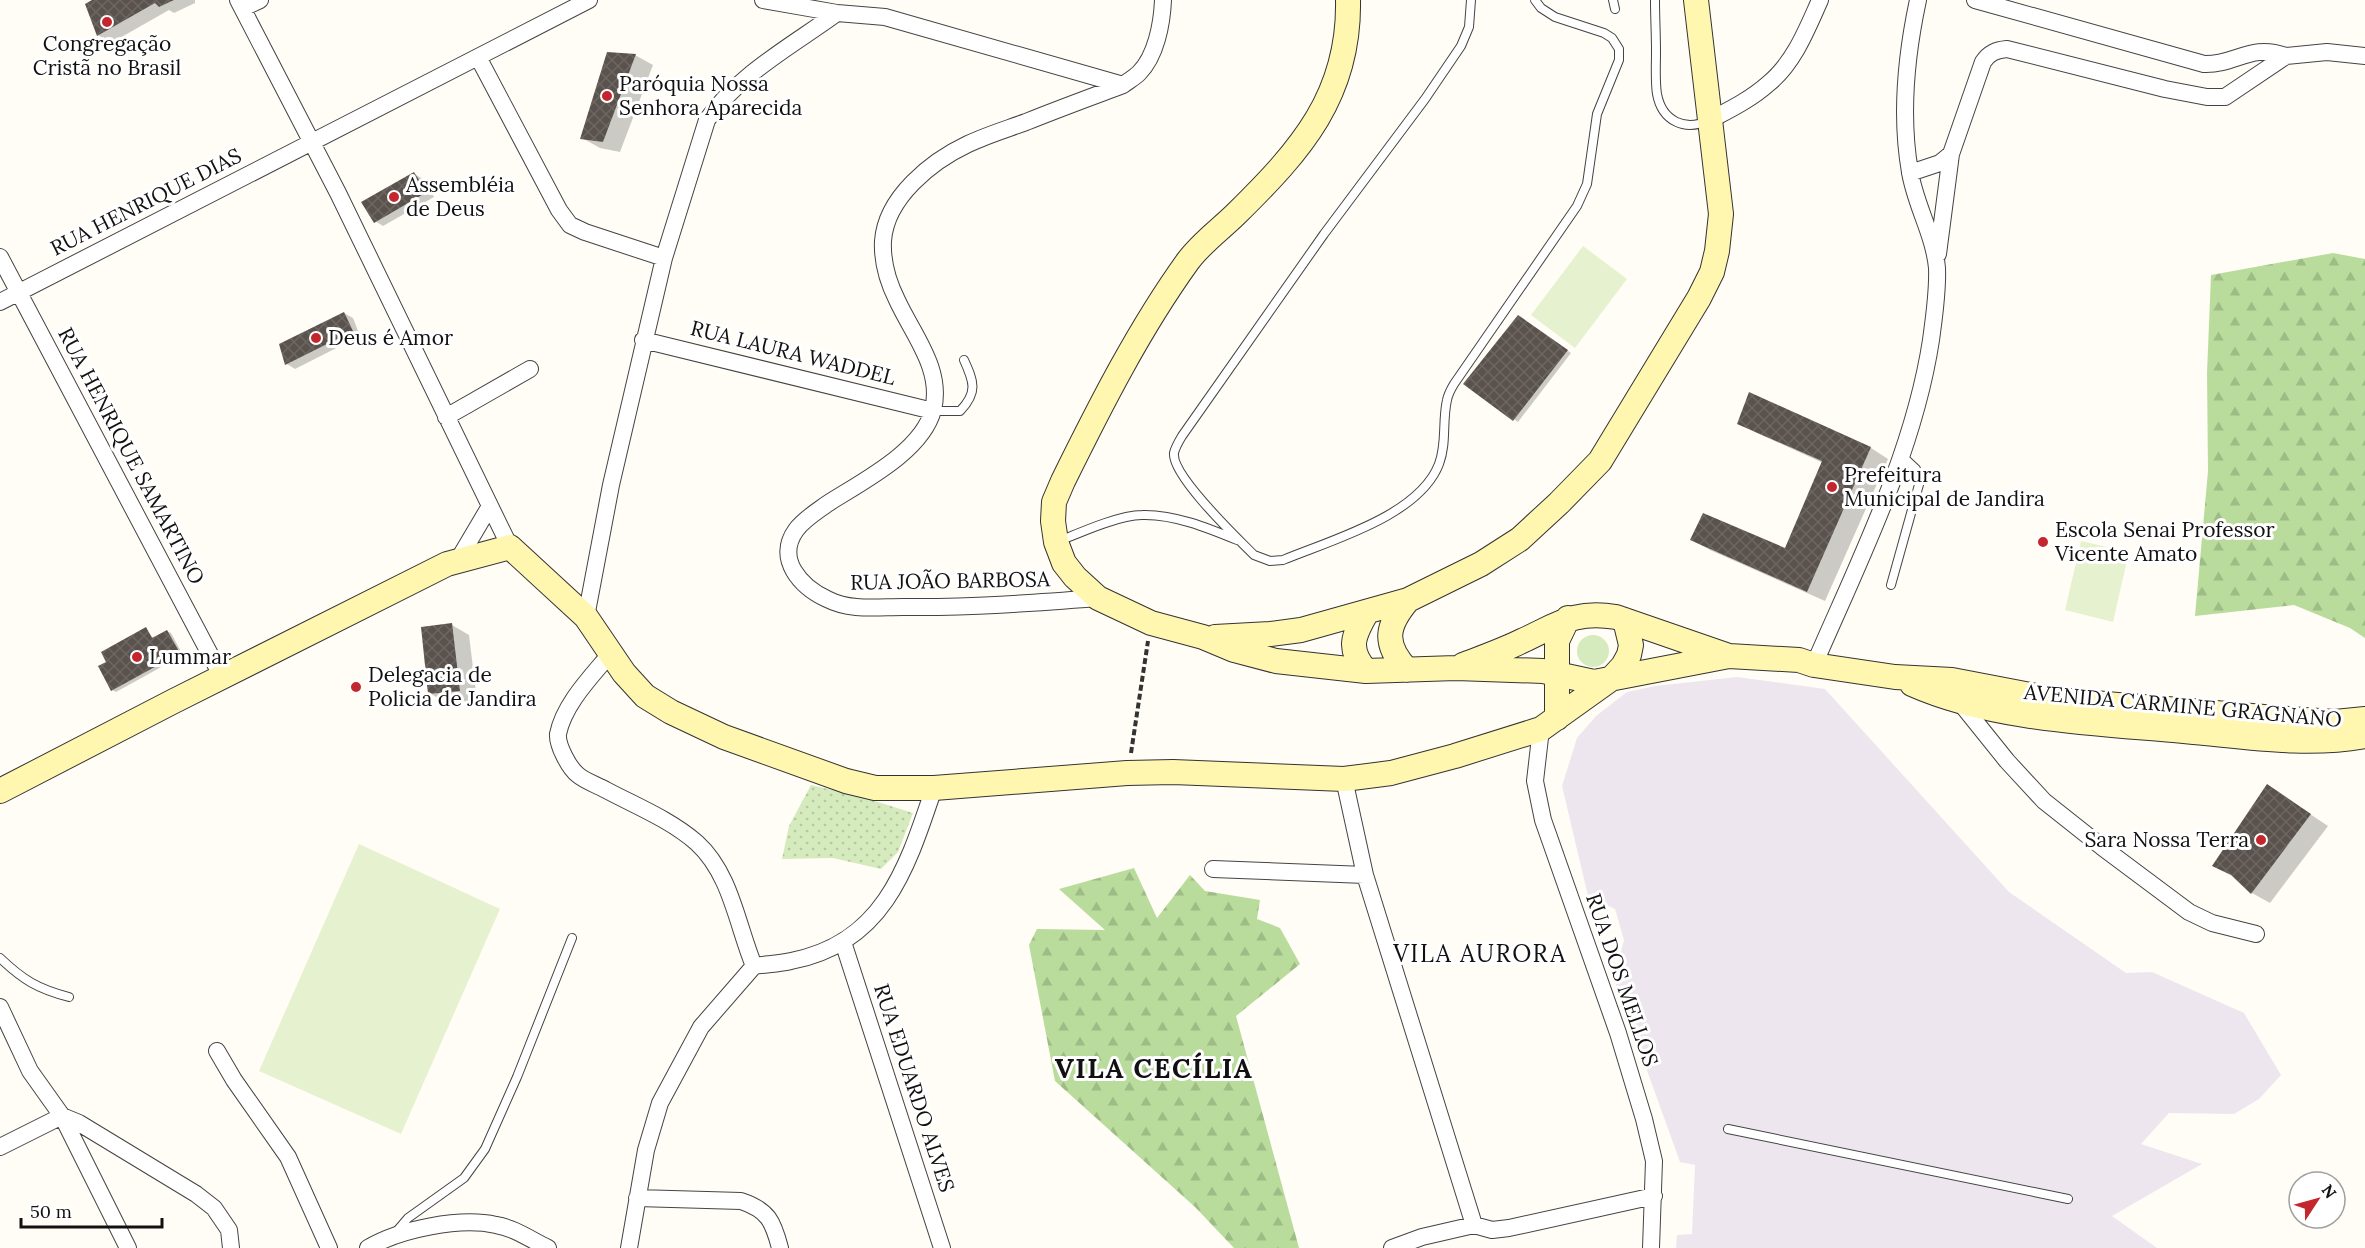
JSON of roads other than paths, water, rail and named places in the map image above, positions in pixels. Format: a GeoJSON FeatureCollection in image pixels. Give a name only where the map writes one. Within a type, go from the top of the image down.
{"type":"FeatureCollection","features":[{"type":"Feature","properties":{"kind":"street"},"geometry":{"type":"LineString","coordinates":[[260,0],[240,4],[312,142],[510,547],[586,617],[610,654],[645,696],[671,712],[724,737],[846,781],[875,788],[934,788],[1127,773],[1221,773],[1344,779],[1391,773],[1423,765],[1549,724],[1611,679],[1629,655],[1631,645],[1625,620]]}},
{"type":"Feature","properties":{"kind":"street","name":"RUA HENRIQUE DIAS"},"geometry":{"type":"LineString","coordinates":[[0,302],[589,0]]}},
{"type":"Feature","properties":{"kind":"street"},"geometry":{"type":"LineString","coordinates":[[763,0],[837,13],[885,16],[1123,85]]}},
{"type":"Feature","properties":{"kind":"street","name":"RUA JOÃO BARBOSA"},"geometry":{"type":"LineString","coordinates":[[1098,598],[971,608],[843,607],[823,597],[795,574],[789,559],[789,543],[796,529],[811,515],[907,449],[923,433],[933,411],[935,390],[932,368],[896,299],[884,263],[883,239],[890,217],[901,196],[938,162],[968,144],[1123,85],[1139,73],[1148,59],[1161,20],[1163,0]]}},
{"type":"Feature","properties":{"kind":"street","name":"AVENIDA CARMINE GRAGNANO"},"geometry":{"type":"LineString","coordinates":[[1348,0],[1345,52],[1335,87],[1296,150],[1236,213],[1196,250],[1162,298],[1063,481],[1054,502],[1053,521],[1056,542],[1064,563],[1075,577],[1098,598],[1151,623],[1203,637],[1234,650],[1276,661],[1366,671],[1456,668],[1556,673],[1594,682],[1729,656],[1799,660],[1814,665],[1895,677],[2056,719],[2299,741],[2343,740],[2365,736]]}},
{"type":"Feature","properties":{"kind":"street"},"geometry":{"type":"LineString","coordinates":[[1203,637],[1301,630],[1408,600],[1481,564],[1520,539],[1600,461],[1632,412],[1699,298],[1712,272],[1717,251],[1721,214],[1712,119],[1696,0]]}},
{"type":"Feature","properties":{"kind":"street"},"geometry":{"type":"LineString","coordinates":[[1712,119],[1746,101],[1770,83],[1790,60],[1820,0]]}},
{"type":"Feature","properties":{"kind":"street"},"geometry":{"type":"LineString","coordinates":[[1918,0],[1911,33],[1904,98],[1910,173],[1927,225],[1937,267]]}},
{"type":"Feature","properties":{"kind":"street"},"geometry":{"type":"LineString","coordinates":[[1975,0],[2204,64],[2217,65],[2263,51],[2286,56],[2327,52],[2365,56]]}},
{"type":"Feature","properties":{"kind":"street"},"geometry":{"type":"LineString","coordinates":[[586,617],[611,485],[664,258],[708,120],[720,102],[747,77],[837,13]]}},
{"type":"Feature","properties":{"kind":"street"},"geometry":{"type":"LineString","coordinates":[[1814,665],[1902,456],[1915,417],[1926,370],[1935,309],[1937,267],[1951,154],[1983,62],[1988,54],[2007,49],[2165,89],[2216,99],[2225,97],[2286,56]]}},
{"type":"Feature","properties":{"kind":"street"},"geometry":{"type":"LineString","coordinates":[[478,57],[559,210],[570,225],[664,258]]}},
{"type":"Feature","properties":{"kind":"street"},"geometry":{"type":"LineString","coordinates":[[1910,173],[1940,164],[1951,154]]}},
{"type":"Feature","properties":{"kind":"street","name":"RUA HENRIQUE SAMARTINO"},"geometry":{"type":"LineString","coordinates":[[0,257],[222,677]]}},
{"type":"Feature","properties":{"kind":"street","name":"RUA LAURA WADDEL"},"geometry":{"type":"LineString","coordinates":[[644,340],[933,411]]}},
{"type":"Feature","properties":{"kind":"street"},"geometry":{"type":"LineString","coordinates":[[446,417],[530,369]]}},
{"type":"Feature","properties":{"kind":"street"},"geometry":{"type":"LineString","coordinates":[[458,560],[490,506]]}},
{"type":"Feature","properties":{"kind":"street"},"geometry":{"type":"LineString","coordinates":[[0,791],[222,677],[458,560],[510,547]]}},
{"type":"Feature","properties":{"kind":"street"},"geometry":{"type":"LineString","coordinates":[[1407,670],[1397,659],[1389,640],[1391,628],[1408,600]]}},
{"type":"Feature","properties":{"kind":"street"},"geometry":{"type":"LineString","coordinates":[[1366,671],[1355,658],[1354,644],[1358,628],[1367,612]]}},
{"type":"Feature","properties":{"kind":"street","name":"AVENIDA CARMINE GRAGNANO"},"geometry":{"type":"LineString","coordinates":[[1456,668],[1524,640],[1568,618],[1597,615],[1625,620],[1729,656]]}},
{"type":"Feature","properties":{"kind":"street"},"geometry":{"type":"LineString","coordinates":[[1549,724],[1556,673],[1557,641],[1568,618]]}},
{"type":"Feature","properties":{"kind":"street"},"geometry":{"type":"LineString","coordinates":[[610,654],[585,684],[562,721],[558,737],[564,754],[577,774],[671,825],[696,842],[711,858],[724,879],[742,937],[754,966]]}},
{"type":"Feature","properties":{"kind":"street"},"geometry":{"type":"LineString","coordinates":[[1955,691],[2007,761],[2044,801],[2189,912],[2212,923],[2256,934]]}},
{"type":"Feature","properties":{"kind":"street","name":"AVENIDA CARMINE GRAGNANO"},"geometry":{"type":"LineString","coordinates":[[1955,691],[2276,718],[2335,722],[2365,719]]}},
{"type":"Feature","properties":{"kind":"street","name":"RUA DOS MELLOS"},"geometry":{"type":"LineString","coordinates":[[1549,724],[1536,781],[1544,820],[1618,1033],[1644,1119],[1654,1161],[1651,1248]]}},
{"type":"Feature","properties":{"kind":"street"},"geometry":{"type":"LineString","coordinates":[[1344,779],[1365,875],[1474,1225]]}},
{"type":"Feature","properties":{"kind":"street"},"geometry":{"type":"LineString","coordinates":[[629,1248],[646,1150],[657,1112],[680,1063],[701,1027],[754,966],[791,961],[821,952],[843,942],[883,907],[907,862],[934,788]]}},
{"type":"Feature","properties":{"kind":"street"},"geometry":{"type":"LineString","coordinates":[[1213,869],[1365,875]]}},
{"type":"Feature","properties":{"kind":"street","name":"RUA EDUARDO ALVES"},"geometry":{"type":"LineString","coordinates":[[843,942],[942,1248]]}},
{"type":"Feature","properties":{"kind":"street"},"geometry":{"type":"LineString","coordinates":[[0,1007],[30,1071],[62,1116],[128,1248]]}},
{"type":"Feature","properties":{"kind":"street"},"geometry":{"type":"LineString","coordinates":[[217,1051],[234,1080],[285,1150],[329,1248]]}},
{"type":"Feature","properties":{"kind":"street"},"geometry":{"type":"LineString","coordinates":[[0,1147],[62,1116],[79,1123],[196,1194],[214,1208],[229,1230],[231,1248]]}},
{"type":"Feature","properties":{"kind":"street"},"geometry":{"type":"LineString","coordinates":[[1392,1248],[1422,1237],[1474,1225],[1492,1230],[1509,1228],[1654,1197]]}},
{"type":"Feature","properties":{"kind":"street"},"geometry":{"type":"LineString","coordinates":[[637,1198],[741,1201],[757,1206],[768,1216],[780,1248]]}},
{"type":"Feature","properties":{"kind":"street"},"geometry":{"type":"LineString","coordinates":[[368,1248],[392,1236],[435,1227],[478,1223],[508,1228],[548,1248]]}},
{"type":"Feature","properties":{"kind":"lane"},"geometry":{"type":"LineString","coordinates":[[1472,0],[1469,27],[1461,46],[1425,99],[1324,234],[1182,436],[1174,453],[1175,464],[1183,480],[1254,555],[1270,561],[1283,560],[1390,516],[1428,483],[1438,466],[1443,449],[1447,400],[1454,384],[1577,206],[1587,184],[1597,114],[1619,60],[1619,49],[1612,38],[1604,33],[1555,17],[1541,8],[1535,0]]}},
{"type":"Feature","properties":{"kind":"lane"},"geometry":{"type":"LineString","coordinates":[[1654,0],[1657,94],[1663,110],[1673,122],[1684,126],[1695,126],[1712,119]]}},
{"type":"Feature","properties":{"kind":"lane"},"geometry":{"type":"LineString","coordinates":[[933,411],[960,411],[970,400],[974,381],[964,360]]}},
{"type":"Feature","properties":{"kind":"lane"},"geometry":{"type":"LineString","coordinates":[[1891,585],[1920,481],[1916,469],[1902,456]]}},
{"type":"Feature","properties":{"kind":"lane"},"geometry":{"type":"LineString","coordinates":[[1056,542],[1101,525],[1141,515],[1170,518],[1240,541]]}},
{"type":"Feature","properties":{"kind":"lane"},"geometry":{"type":"LineString","coordinates":[[392,1236],[408,1218],[464,1178],[485,1149],[517,1077],[572,938]]}},
{"type":"Feature","properties":{"kind":"lane"},"geometry":{"type":"LineString","coordinates":[[0,958],[22,978],[51,992],[69,997]]}},
{"type":"Feature","properties":{"kind":"lane"},"geometry":{"type":"LineString","coordinates":[[1728,1129],[2068,1199]]}},
{"type":"Feature","properties":{"kind":"place","name":"Congregação Cristã no Brasil"},"geometry":{"type":"Point","coordinates":[107,22]}},
{"type":"Feature","properties":{"kind":"place","name":"Paróquia Nossa Senhora Aparecida"},"geometry":{"type":"Point","coordinates":[607,96]}},
{"type":"Feature","properties":{"kind":"place","name":"Assembléia de Deus"},"geometry":{"type":"Point","coordinates":[394,197]}},
{"type":"Feature","properties":{"kind":"place","name":"Deus é Amor"},"geometry":{"type":"Point","coordinates":[316,338]}},
{"type":"Feature","properties":{"kind":"place","name":"Prefeitura Municipal de Jandira"},"geometry":{"type":"Point","coordinates":[1832,487]}},
{"type":"Feature","properties":{"kind":"place","name":"Escola Senai Professor Vicente Amato"},"geometry":{"type":"Point","coordinates":[2043,542]}},
{"type":"Feature","properties":{"kind":"place","name":"Lummar"},"geometry":{"type":"Point","coordinates":[137,657]}},
{"type":"Feature","properties":{"kind":"place","name":"Delegacia de Policia de Jandira"},"geometry":{"type":"Point","coordinates":[356,687]}},
{"type":"Feature","properties":{"kind":"place","name":"Sara Nossa Terra"},"geometry":{"type":"Point","coordinates":[2261,840]}},
{"type":"Feature","properties":{"kind":"district","name":"VILA AURORA"},"geometry":{"type":"Point","coordinates":[1480,954]}},
{"type":"Feature","properties":{"kind":"district","name":"VILA CECÍLIA"},"geometry":{"type":"Point","coordinates":[1154,1069]}}]}
